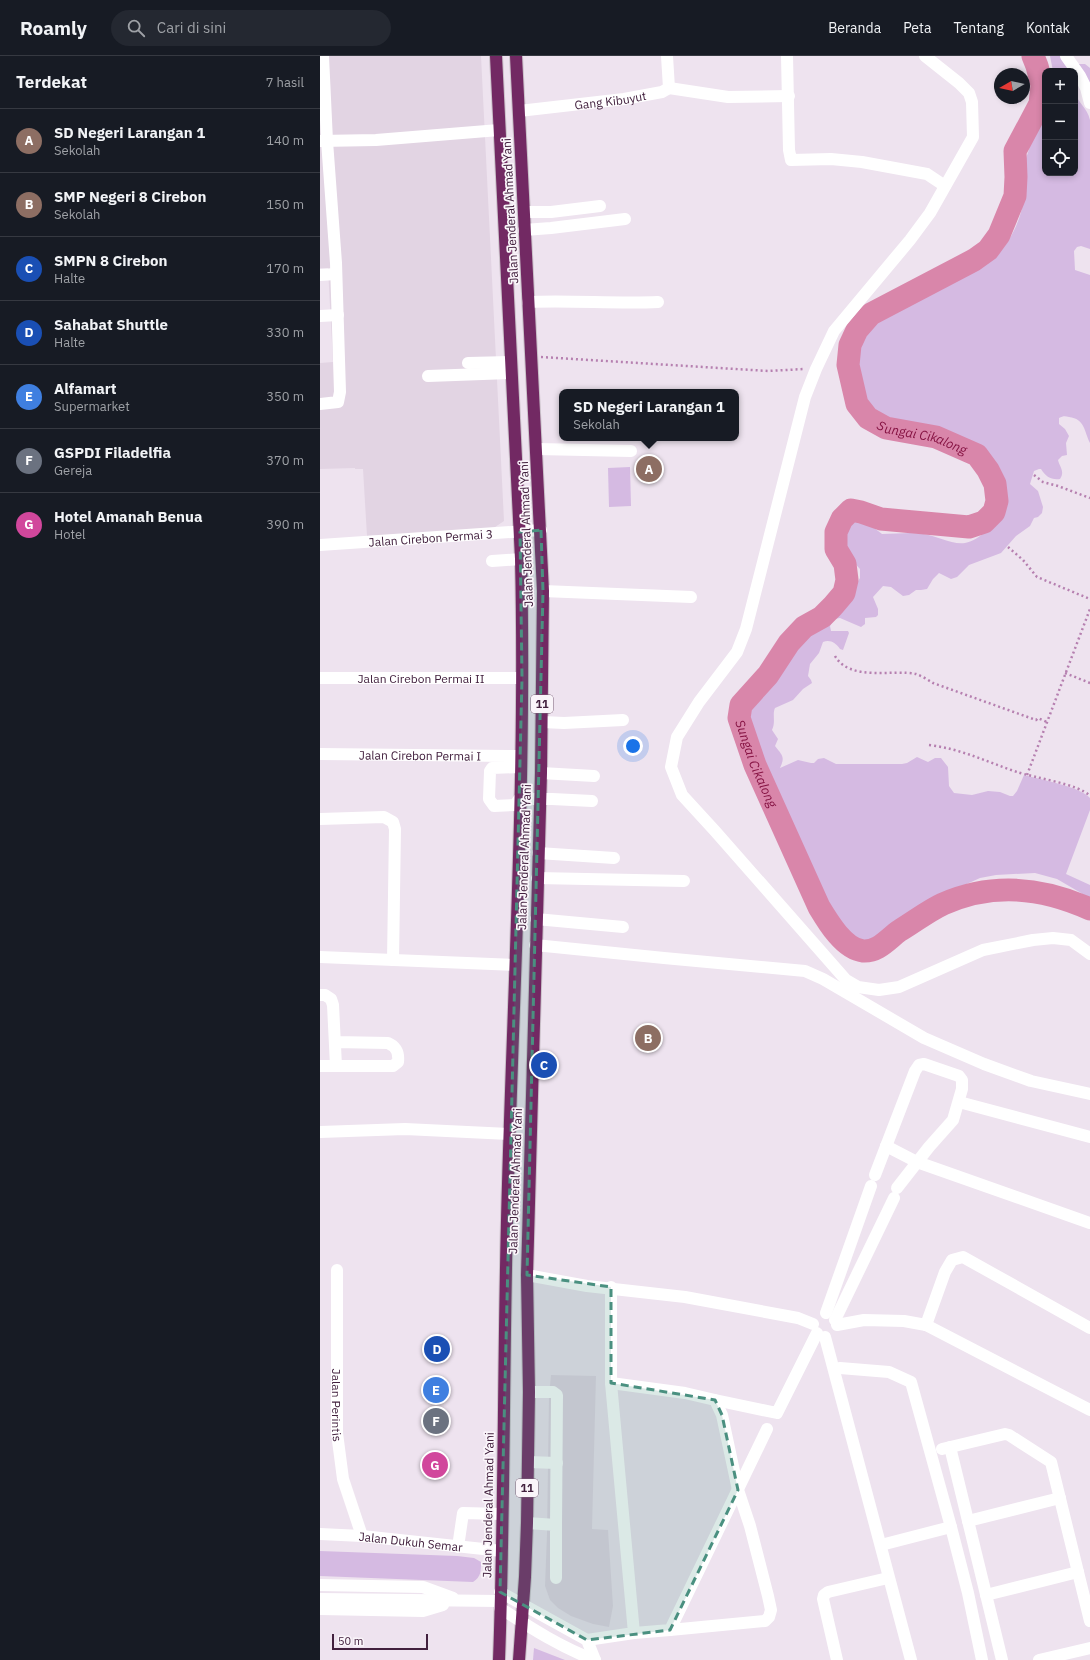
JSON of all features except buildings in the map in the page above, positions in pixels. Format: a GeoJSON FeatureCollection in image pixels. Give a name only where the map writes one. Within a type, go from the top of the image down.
{"type":"FeatureCollection","features":[{"type":"Feature","properties":{"kind":"highway","name":"Jalan Jenderal Ahmad Yani"},"geometry":{"type":"LineString","coordinates":[[496,56],[520,532],[522,678],[509,1134],[502,1551],[498,1660]]}},
{"type":"Feature","properties":{"kind":"highway","name":"Jalan Jenderal Ahmad Yani"},"geometry":{"type":"LineString","coordinates":[[516,56],[543,591],[542,722],[527,1275],[529,1392],[527,1523],[519,1660]]}},
{"type":"Feature","properties":{"kind":"street"},"geometry":{"type":"LineString","coordinates":[[320,404],[338,402],[340,392],[336,274],[324,141],[323,56]]}},
{"type":"Feature","properties":{"kind":"street"},"geometry":{"type":"LineString","coordinates":[[667,56],[669,88],[728,97],[789,96]]}},
{"type":"Feature","properties":{"kind":"street"},"geometry":{"type":"LineString","coordinates":[[787,56],[789,150],[791,160],[831,159],[862,162],[927,174],[945,186]]}},
{"type":"Feature","properties":{"kind":"street"},"geometry":{"type":"LineString","coordinates":[[925,56],[964,87],[969,93],[972,102],[973,137],[930,214],[834,331],[805,397],[746,629],[737,652],[699,702],[677,737],[671,767],[682,796],[715,831],[846,980],[858,987],[879,990],[899,987],[983,950],[1034,940],[1053,938],[1070,940],[1090,954]]}},
{"type":"Feature","properties":{"kind":"street"},"geometry":{"type":"LineString","coordinates":[[1066,56],[1080,76],[1086,88],[1090,103]]}},
{"type":"Feature","properties":{"kind":"street","name":"Gang Kibuyut"},"geometry":{"type":"LineString","coordinates":[[519,111],[624,99],[662,92],[669,88]]}},
{"type":"Feature","properties":{"kind":"street"},"geometry":{"type":"LineString","coordinates":[[324,141],[376,140],[499,130]]}},
{"type":"Feature","properties":{"kind":"street"},"geometry":{"type":"LineString","coordinates":[[524,212],[551,212],[600,206]]}},
{"type":"Feature","properties":{"kind":"street"},"geometry":{"type":"LineString","coordinates":[[524,230],[625,219]]}},
{"type":"Feature","properties":{"kind":"street"},"geometry":{"type":"LineString","coordinates":[[320,275],[336,274]]}},
{"type":"Feature","properties":{"kind":"street"},"geometry":{"type":"LineString","coordinates":[[528,302],[558,300],[627,303],[658,302]]}},
{"type":"Feature","properties":{"kind":"street"},"geometry":{"type":"LineString","coordinates":[[320,316],[338,315]]}},
{"type":"Feature","properties":{"kind":"street"},"geometry":{"type":"LineString","coordinates":[[468,363],[511,368]]}},
{"type":"Feature","properties":{"kind":"street"},"geometry":{"type":"LineString","coordinates":[[428,376],[511,368]]}},
{"type":"Feature","properties":{"kind":"street"},"geometry":{"type":"LineString","coordinates":[[537,449],[569,448],[632,451]]}},
{"type":"Feature","properties":{"kind":"street","name":"Jalan Cirebon Permai 3"},"geometry":{"type":"LineString","coordinates":[[320,545],[541,530]]}},
{"type":"Feature","properties":{"kind":"street"},"geometry":{"type":"LineString","coordinates":[[492,561],[521,559]]}},
{"type":"Feature","properties":{"kind":"street"},"geometry":{"type":"LineString","coordinates":[[543,591],[691,597]]}},
{"type":"Feature","properties":{"kind":"street","name":"Jalan Cirebon Permai II"},"geometry":{"type":"LineString","coordinates":[[320,678],[522,678]]}},
{"type":"Feature","properties":{"kind":"street"},"geometry":{"type":"LineString","coordinates":[[542,722],[564,723],[624,720]]}},
{"type":"Feature","properties":{"kind":"street","name":"Jalan Cirebon Permai I"},"geometry":{"type":"LineString","coordinates":[[320,754],[520,761]]}},
{"type":"Feature","properties":{"kind":"street"},"geometry":{"type":"LineString","coordinates":[[520,761],[492,768],[489,776],[489,798],[494,806],[515,805],[519,800],[552,799],[592,801]]}},
{"type":"Feature","properties":{"kind":"street"},"geometry":{"type":"LineString","coordinates":[[540,773],[594,776]]}},
{"type":"Feature","properties":{"kind":"street"},"geometry":{"type":"LineString","coordinates":[[320,820],[384,817],[393,822],[396,829],[393,960]]}},
{"type":"Feature","properties":{"kind":"street"},"geometry":{"type":"LineString","coordinates":[[538,853],[614,858]]}},
{"type":"Feature","properties":{"kind":"street"},"geometry":{"type":"LineString","coordinates":[[537,878],[684,880]]}},
{"type":"Feature","properties":{"kind":"street"},"geometry":{"type":"LineString","coordinates":[[536,919],[623,927]]}},
{"type":"Feature","properties":{"kind":"street"},"geometry":{"type":"LineString","coordinates":[[536,945],[805,971],[823,979],[924,1038],[984,1064],[1031,1081],[1090,1094]]}},
{"type":"Feature","properties":{"kind":"street"},"geometry":{"type":"LineString","coordinates":[[320,956],[515,965]]}},
{"type":"Feature","properties":{"kind":"street"},"geometry":{"type":"LineString","coordinates":[[320,995],[325,995],[331,999],[336,1066]]}},
{"type":"Feature","properties":{"kind":"street"},"geometry":{"type":"LineString","coordinates":[[320,1066],[393,1066],[398,1062],[399,1054],[394,1046],[388,1043],[335,1042]]}},
{"type":"Feature","properties":{"kind":"street"},"geometry":{"type":"LineString","coordinates":[[527,1275],[587,1286],[611,1287],[685,1297],[798,1318],[819,1331],[833,1333],[833,1319],[849,1247],[915,1071],[919,1065],[924,1064],[959,1076],[962,1080],[962,1089],[953,1120],[917,1162],[896,1193],[833,1319]]}},
{"type":"Feature","properties":{"kind":"street"},"geometry":{"type":"LineString","coordinates":[[959,1102],[1090,1137]]}},
{"type":"Feature","properties":{"kind":"street"},"geometry":{"type":"LineString","coordinates":[[320,1132],[405,1129],[509,1134]]}},
{"type":"Feature","properties":{"kind":"street"},"geometry":{"type":"LineString","coordinates":[[886,1146],[917,1162],[1090,1223]]}},
{"type":"Feature","properties":{"kind":"street"},"geometry":{"type":"LineString","coordinates":[[849,1247],[864,1258]]}},
{"type":"Feature","properties":{"kind":"street"},"geometry":{"type":"LineString","coordinates":[[926,1325],[945,1272],[952,1260],[963,1258],[1090,1328]]}},
{"type":"Feature","properties":{"kind":"street","name":"Jalan Perintis"},"geometry":{"type":"LineString","coordinates":[[337,1270],[337,1433],[344,1479],[362,1536]]}},
{"type":"Feature","properties":{"kind":"street"},"geometry":{"type":"LineString","coordinates":[[611,1287],[611,1383],[634,1633]]}},
{"type":"Feature","properties":{"kind":"street"},"geometry":{"type":"LineString","coordinates":[[911,1660],[888,1578],[881,1545],[816,1318],[820,1314],[833,1319],[904,1321],[926,1325],[1090,1410]]}},
{"type":"Feature","properties":{"kind":"street"},"geometry":{"type":"LineString","coordinates":[[611,1383],[685,1393],[777,1413],[819,1331]]}},
{"type":"Feature","properties":{"kind":"street"},"geometry":{"type":"LineString","coordinates":[[840,1368],[889,1372],[911,1382],[968,1593],[982,1660]]}},
{"type":"Feature","properties":{"kind":"street"},"geometry":{"type":"LineString","coordinates":[[529,1392],[553,1392],[558,1395],[556,1578]]}},
{"type":"Feature","properties":{"kind":"street"},"geometry":{"type":"LineString","coordinates":[[587,1640],[634,1633],[765,1621],[769,1617],[771,1610],[768,1596],[750,1526],[738,1490],[722,1415],[715,1400]]}},
{"type":"Feature","properties":{"kind":"street"},"geometry":{"type":"LineString","coordinates":[[670,1630],[767,1429]]}},
{"type":"Feature","properties":{"kind":"street"},"geometry":{"type":"LineString","coordinates":[[1002,1660],[968,1521],[946,1448],[1002,1435],[1009,1435],[1051,1462],[1090,1621]]}},
{"type":"Feature","properties":{"kind":"street"},"geometry":{"type":"LineString","coordinates":[[528,1462],[557,1463]]}},
{"type":"Feature","properties":{"kind":"street"},"geometry":{"type":"LineString","coordinates":[[968,1521],[1060,1498]]}},
{"type":"Feature","properties":{"kind":"street"},"geometry":{"type":"LineString","coordinates":[[458,1547],[463,1513],[502,1514]]}},
{"type":"Feature","properties":{"kind":"street"},"geometry":{"type":"LineString","coordinates":[[527,1523],[556,1526]]}},
{"type":"Feature","properties":{"kind":"street"},"geometry":{"type":"LineString","coordinates":[[881,1545],[951,1527]]}},
{"type":"Feature","properties":{"kind":"street","name":"Jalan Dukuh Semar"},"geometry":{"type":"LineString","coordinates":[[320,1534],[362,1536],[502,1551]]}},
{"type":"Feature","properties":{"kind":"street"},"geometry":{"type":"LineString","coordinates":[[986,1594],[1078,1572]]}},
{"type":"Feature","properties":{"kind":"street"},"geometry":{"type":"LineString","coordinates":[[836,1660],[823,1599],[824,1596],[828,1592],[888,1578]]}},
{"type":"Feature","properties":{"kind":"street"},"geometry":{"type":"LineString","coordinates":[[320,1585],[423,1587],[460,1601]]}},
{"type":"Feature","properties":{"kind":"street"},"geometry":{"type":"LineString","coordinates":[[320,1599],[460,1601],[500,1600],[523,1603],[587,1640],[595,1660]]}},
{"type":"Feature","properties":{"kind":"street"},"geometry":{"type":"LineString","coordinates":[[500,1600],[521,1622],[553,1641],[595,1660]]}},
{"type":"Feature","properties":{"kind":"street"},"geometry":{"type":"LineString","coordinates":[[320,1609],[423,1611],[460,1601]]}},
{"type":"Feature","properties":{"kind":"street"},"geometry":{"type":"LineString","coordinates":[[1039,1660],[1090,1648]]}},
{"type":"Feature","properties":{"kind":"path"},"geometry":{"type":"LineString","coordinates":[[531,357],[768,371],[816,369]]}},
{"type":"Feature","properties":{"kind":"path"},"geometry":{"type":"LineString","coordinates":[[1034,475],[1043,482],[1090,498]]}},
{"type":"Feature","properties":{"kind":"path"},"geometry":{"type":"LineString","coordinates":[[1008,547],[1023,560],[1037,577],[1090,599]]}},
{"type":"Feature","properties":{"kind":"path"},"geometry":{"type":"LineString","coordinates":[[1027,775],[1090,609]]}},
{"type":"Feature","properties":{"kind":"path"},"geometry":{"type":"LineString","coordinates":[[835,656],[843,665],[864,673],[917,675],[933,683],[1036,720],[1038,718],[1047,722]]}},
{"type":"Feature","properties":{"kind":"path"},"geometry":{"type":"LineString","coordinates":[[1065,673],[1090,683]]}},
{"type":"Feature","properties":{"kind":"path"},"geometry":{"type":"LineString","coordinates":[[929,745],[975,755],[1027,775],[1080,789],[1090,796]]}},
{"type":"Feature","properties":{"kind":"highlighted area"},"geometry":{"type":"Polygon","coordinates":[[[541,530],[543,591],[527,1275],[611,1287],[611,1383],[715,1400],[722,1415],[738,1490],[670,1630],[587,1640],[500,1592],[522,678],[520,532],[541,530]]]}},
{"type":"Feature","properties":{"kind":"shaded area"},"geometry":{"type":"Polygon","coordinates":[[[320,56],[481,56],[504,521],[492,529],[367,536],[363,469],[320,469],[320,363],[333,362],[328,268],[320,268],[320,56]]]}},
{"type":"Feature","properties":{"kind":"shaded area"},"geometry":{"type":"Polygon","coordinates":[[[1050,56],[1064,56],[1069,64],[1085,64],[1090,68],[1090,89],[1078,75],[1078,68],[1052,68],[1050,56]]]}},
{"type":"Feature","properties":{"kind":"shaded area"},"geometry":{"type":"Polygon","coordinates":[[[1078,100],[1087,112],[1090,120],[1090,249],[1081,246],[1077,247],[1074,251],[1075,270],[1090,275],[1090,443],[1083,426],[1078,420],[1066,416],[1059,418],[1059,424],[1065,429],[1069,436],[1066,443],[1067,455],[1062,456],[1058,460],[1062,472],[1060,479],[1054,479],[1047,476],[1041,469],[1034,471],[1030,484],[1038,491],[1043,507],[1042,513],[1038,517],[1034,518],[1030,526],[1016,536],[1001,553],[969,565],[957,577],[951,579],[939,573],[927,589],[916,590],[909,595],[903,596],[891,587],[883,586],[873,597],[878,609],[878,615],[876,617],[865,618],[865,624],[861,627],[840,618],[834,619],[830,626],[831,631],[848,631],[849,633],[843,650],[833,642],[823,642],[819,653],[810,664],[808,676],[812,683],[803,689],[793,700],[775,708],[772,730],[778,739],[775,746],[783,759],[780,768],[798,760],[814,763],[818,759],[824,758],[836,764],[902,764],[907,763],[917,757],[928,762],[935,758],[941,758],[948,767],[949,786],[954,793],[972,795],[988,791],[1000,792],[1013,796],[1017,791],[1024,775],[1078,790],[1090,798],[1090,810],[1066,874],[1090,885],[1090,901],[1081,893],[1057,879],[1035,873],[996,875],[980,878],[949,892],[904,920],[878,939],[869,943],[857,943],[843,936],[815,887],[793,827],[771,789],[758,759],[750,737],[745,711],[748,703],[776,674],[790,648],[830,616],[838,612],[860,578],[860,569],[846,556],[842,547],[845,526],[849,517],[856,514],[882,534],[924,534],[950,542],[965,543],[976,539],[985,532],[998,512],[1002,488],[1000,477],[995,467],[978,452],[934,431],[883,420],[877,415],[866,398],[860,377],[858,357],[863,335],[872,323],[883,313],[896,305],[952,282],[995,257],[1001,251],[1019,220],[1024,194],[1022,176],[1023,167],[1036,126],[1042,118],[1042,176],[1078,176],[1078,100]]]}},
{"type":"Feature","properties":{"kind":"shaded area"},"geometry":{"type":"Polygon","coordinates":[[[630,467],[631,506],[609,507],[608,468],[630,467]]]}},
{"type":"Feature","properties":{"kind":"shaded area"},"geometry":{"type":"Polygon","coordinates":[[[551,1375],[596,1376],[592,1529],[608,1530],[613,1606],[609,1627],[593,1624],[571,1616],[558,1608],[550,1600],[545,1586],[549,1396],[551,1375]]]}},
{"type":"Feature","properties":{"kind":"shaded area"},"geometry":{"type":"Polygon","coordinates":[[[320,1551],[457,1556],[474,1558],[481,1562],[481,1571],[478,1578],[473,1582],[320,1576],[320,1551]]]}},
{"type":"Feature","properties":{"kind":"shaded area"},"geometry":{"type":"Polygon","coordinates":[[[534,1648],[565,1660],[533,1660],[534,1648]]]}},
{"type":"Feature","properties":{"kind":"waterway","name":"Sungai Cikalong"},"geometry":{"type":"LineString","coordinates":[[1033,56],[1042,85],[1040,104],[1015,151],[1015,196],[999,235],[988,250],[974,260],[871,314],[857,330],[850,345],[848,365],[857,404],[868,418],[886,428],[936,437],[977,455],[988,470],[995,484],[997,501],[994,512],[984,522],[969,527],[881,519],[851,510],[842,519],[836,532],[836,549],[845,564],[847,580],[844,593],[822,617],[804,627],[789,643],[768,675],[741,705],[739,718],[755,765],[819,907],[837,934],[856,949],[868,951],[878,947],[899,931],[937,907],[962,897],[980,892],[999,890],[1035,892],[1053,896],[1090,909]]}},
{"type":"Feature","properties":{"kind":"place","name":"SD Negeri Larangan 1"},"geometry":{"type":"Point","coordinates":[649,469]}},
{"type":"Feature","properties":{"kind":"place","name":"SMP Negeri 8 Cirebon"},"geometry":{"type":"Point","coordinates":[648,1038]}},
{"type":"Feature","properties":{"kind":"place","name":"SMPN 8 Cirebon"},"geometry":{"type":"Point","coordinates":[544,1065]}},
{"type":"Feature","properties":{"kind":"place","name":"Sahabat Shuttle"},"geometry":{"type":"Point","coordinates":[437,1349]}},
{"type":"Feature","properties":{"kind":"place","name":"Alfamart"},"geometry":{"type":"Point","coordinates":[436,1390]}},
{"type":"Feature","properties":{"kind":"place","name":"GSPDI Filadelfia"},"geometry":{"type":"Point","coordinates":[436,1421]}},
{"type":"Feature","properties":{"kind":"place","name":"Hotel Amanah Benua"},"geometry":{"type":"Point","coordinates":[435,1465]}}]}
